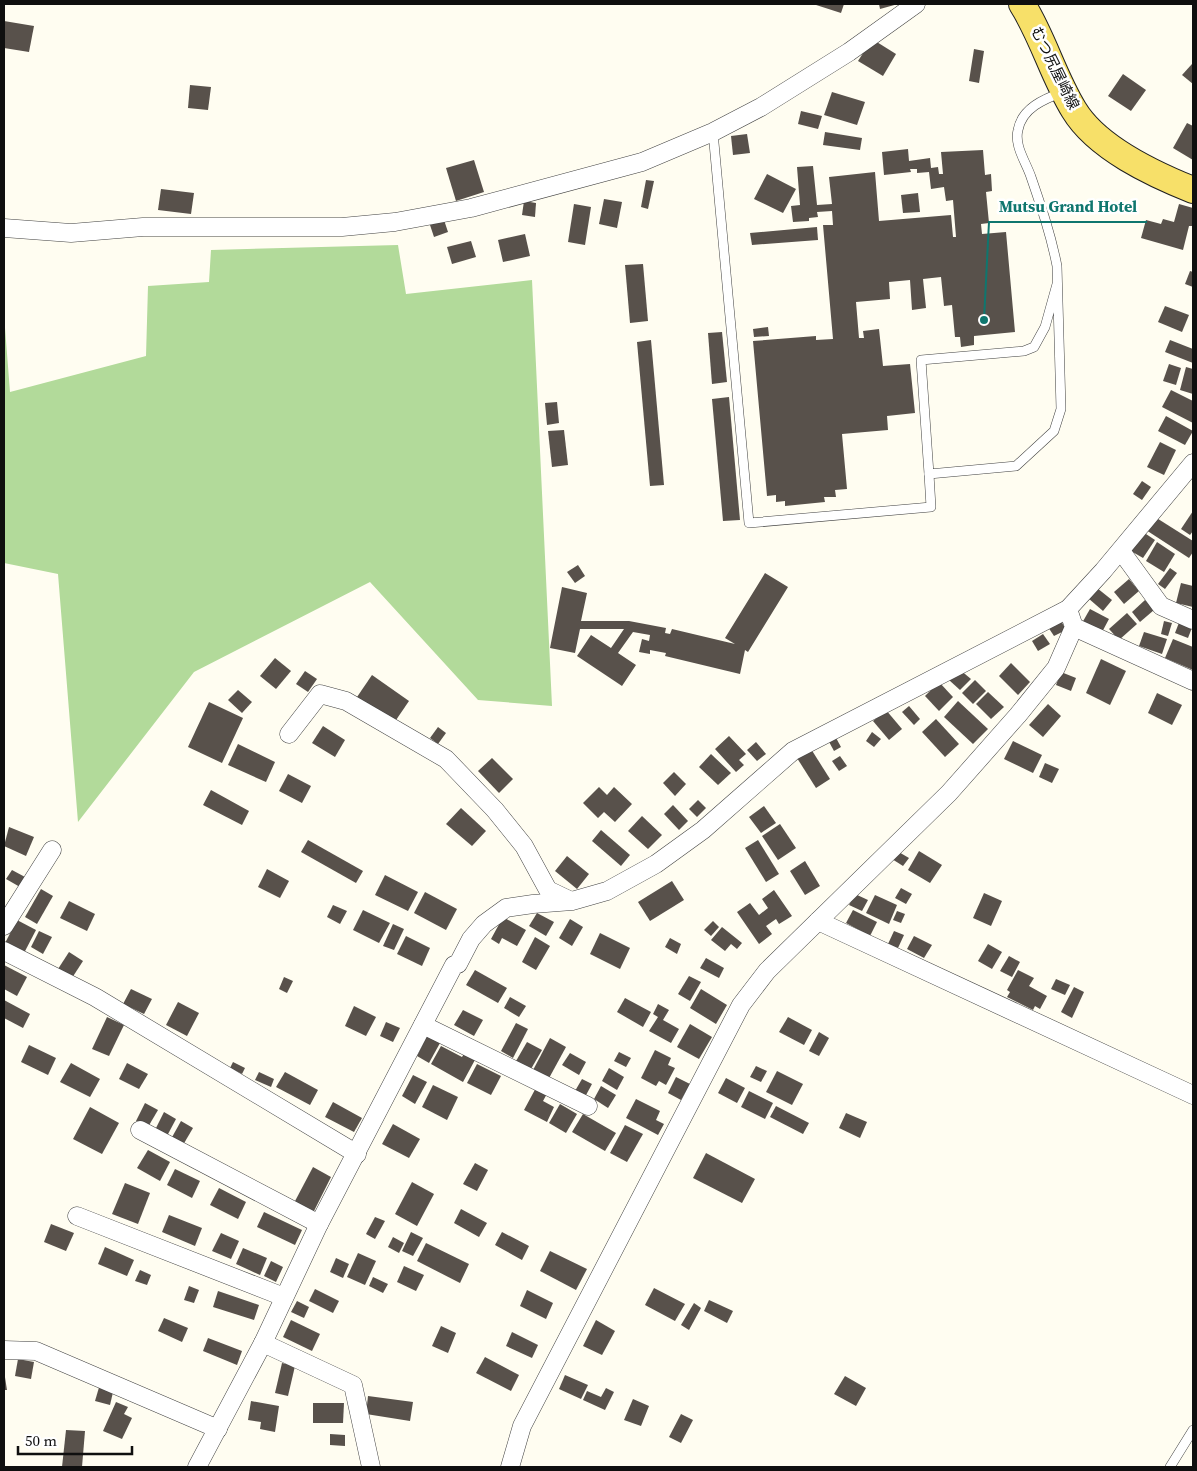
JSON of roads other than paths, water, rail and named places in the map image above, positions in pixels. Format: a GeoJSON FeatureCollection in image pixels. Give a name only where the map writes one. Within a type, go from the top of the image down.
{"type":"FeatureCollection","features":[{"type":"Feature","properties":{"kind":"main road","name":"むつ尻屋崎線"},"geometry":{"type":"LineString","coordinates":[[1022,4],[1036,27],[1064,92],[1075,112],[1093,132],[1118,153],[1148,170],[1193,190]]}},
{"type":"Feature","properties":{"kind":"street"},"geometry":{"type":"LineString","coordinates":[[4,228],[71,233],[143,227],[342,227],[395,222],[471,208],[642,162],[713,132],[769,102],[849,52],[916,4]]}},
{"type":"Feature","properties":{"kind":"street"},"geometry":{"type":"LineString","coordinates":[[197,1467],[263,1343],[319,1224],[454,965],[458,964],[471,939],[484,924],[506,908],[572,901],[607,891],[656,864],[703,830],[793,751],[1068,609],[1121,551],[1193,463]]}},
{"type":"Feature","properties":{"kind":"street"},"geometry":{"type":"LineString","coordinates":[[1121,551],[1161,606],[1193,620]]}},
{"type":"Feature","properties":{"kind":"street"},"geometry":{"type":"LineString","coordinates":[[510,1467],[522,1426],[741,1005],[767,970],[948,793],[1039,692],[1056,668],[1074,627],[1068,609]]}},
{"type":"Feature","properties":{"kind":"street"},"geometry":{"type":"LineString","coordinates":[[1074,627],[1193,681]]}},
{"type":"Feature","properties":{"kind":"street"},"geometry":{"type":"LineString","coordinates":[[289,734],[320,694],[346,701],[397,729],[446,759],[496,810],[524,846],[548,890],[572,901]]}},
{"type":"Feature","properties":{"kind":"street"},"geometry":{"type":"LineString","coordinates":[[4,926],[52,850]]}},
{"type":"Feature","properties":{"kind":"street"},"geometry":{"type":"LineString","coordinates":[[818,921],[1193,1095]]}},
{"type":"Feature","properties":{"kind":"street"},"geometry":{"type":"LineString","coordinates":[[4,951],[94,997],[357,1154]]}},
{"type":"Feature","properties":{"kind":"street"},"geometry":{"type":"LineString","coordinates":[[423,1025],[588,1106]]}},
{"type":"Feature","properties":{"kind":"street"},"geometry":{"type":"LineString","coordinates":[[140,1130],[319,1224]]}},
{"type":"Feature","properties":{"kind":"street"},"geometry":{"type":"LineString","coordinates":[[78,1216],[284,1297]]}},
{"type":"Feature","properties":{"kind":"street"},"geometry":{"type":"LineString","coordinates":[[263,1343],[352,1385],[371,1467]]}},
{"type":"Feature","properties":{"kind":"street"},"geometry":{"type":"LineString","coordinates":[[4,1350],[36,1351],[218,1428]]}},
{"type":"Feature","properties":{"kind":"lane"},"geometry":{"type":"LineString","coordinates":[[929,474],[1016,466],[1026,459],[1054,431],[1059,420],[1061,400],[1057,284],[1052,244],[1030,175],[1018,147],[1018,130],[1023,118],[1033,106],[1064,92]]}},
{"type":"Feature","properties":{"kind":"lane"},"geometry":{"type":"LineString","coordinates":[[713,132],[749,523],[931,507],[920,360],[1018,352],[1034,347],[1045,327],[1057,284]]}},
{"type":"Feature","properties":{"kind":"lane"},"geometry":{"type":"LineString","coordinates":[[1170,1467],[1193,1430]]}},
{"type":"Feature","properties":{"kind":"place","name":"Mutsu Grand Hotel"},"geometry":{"type":"Point","coordinates":[984,320]}}]}
